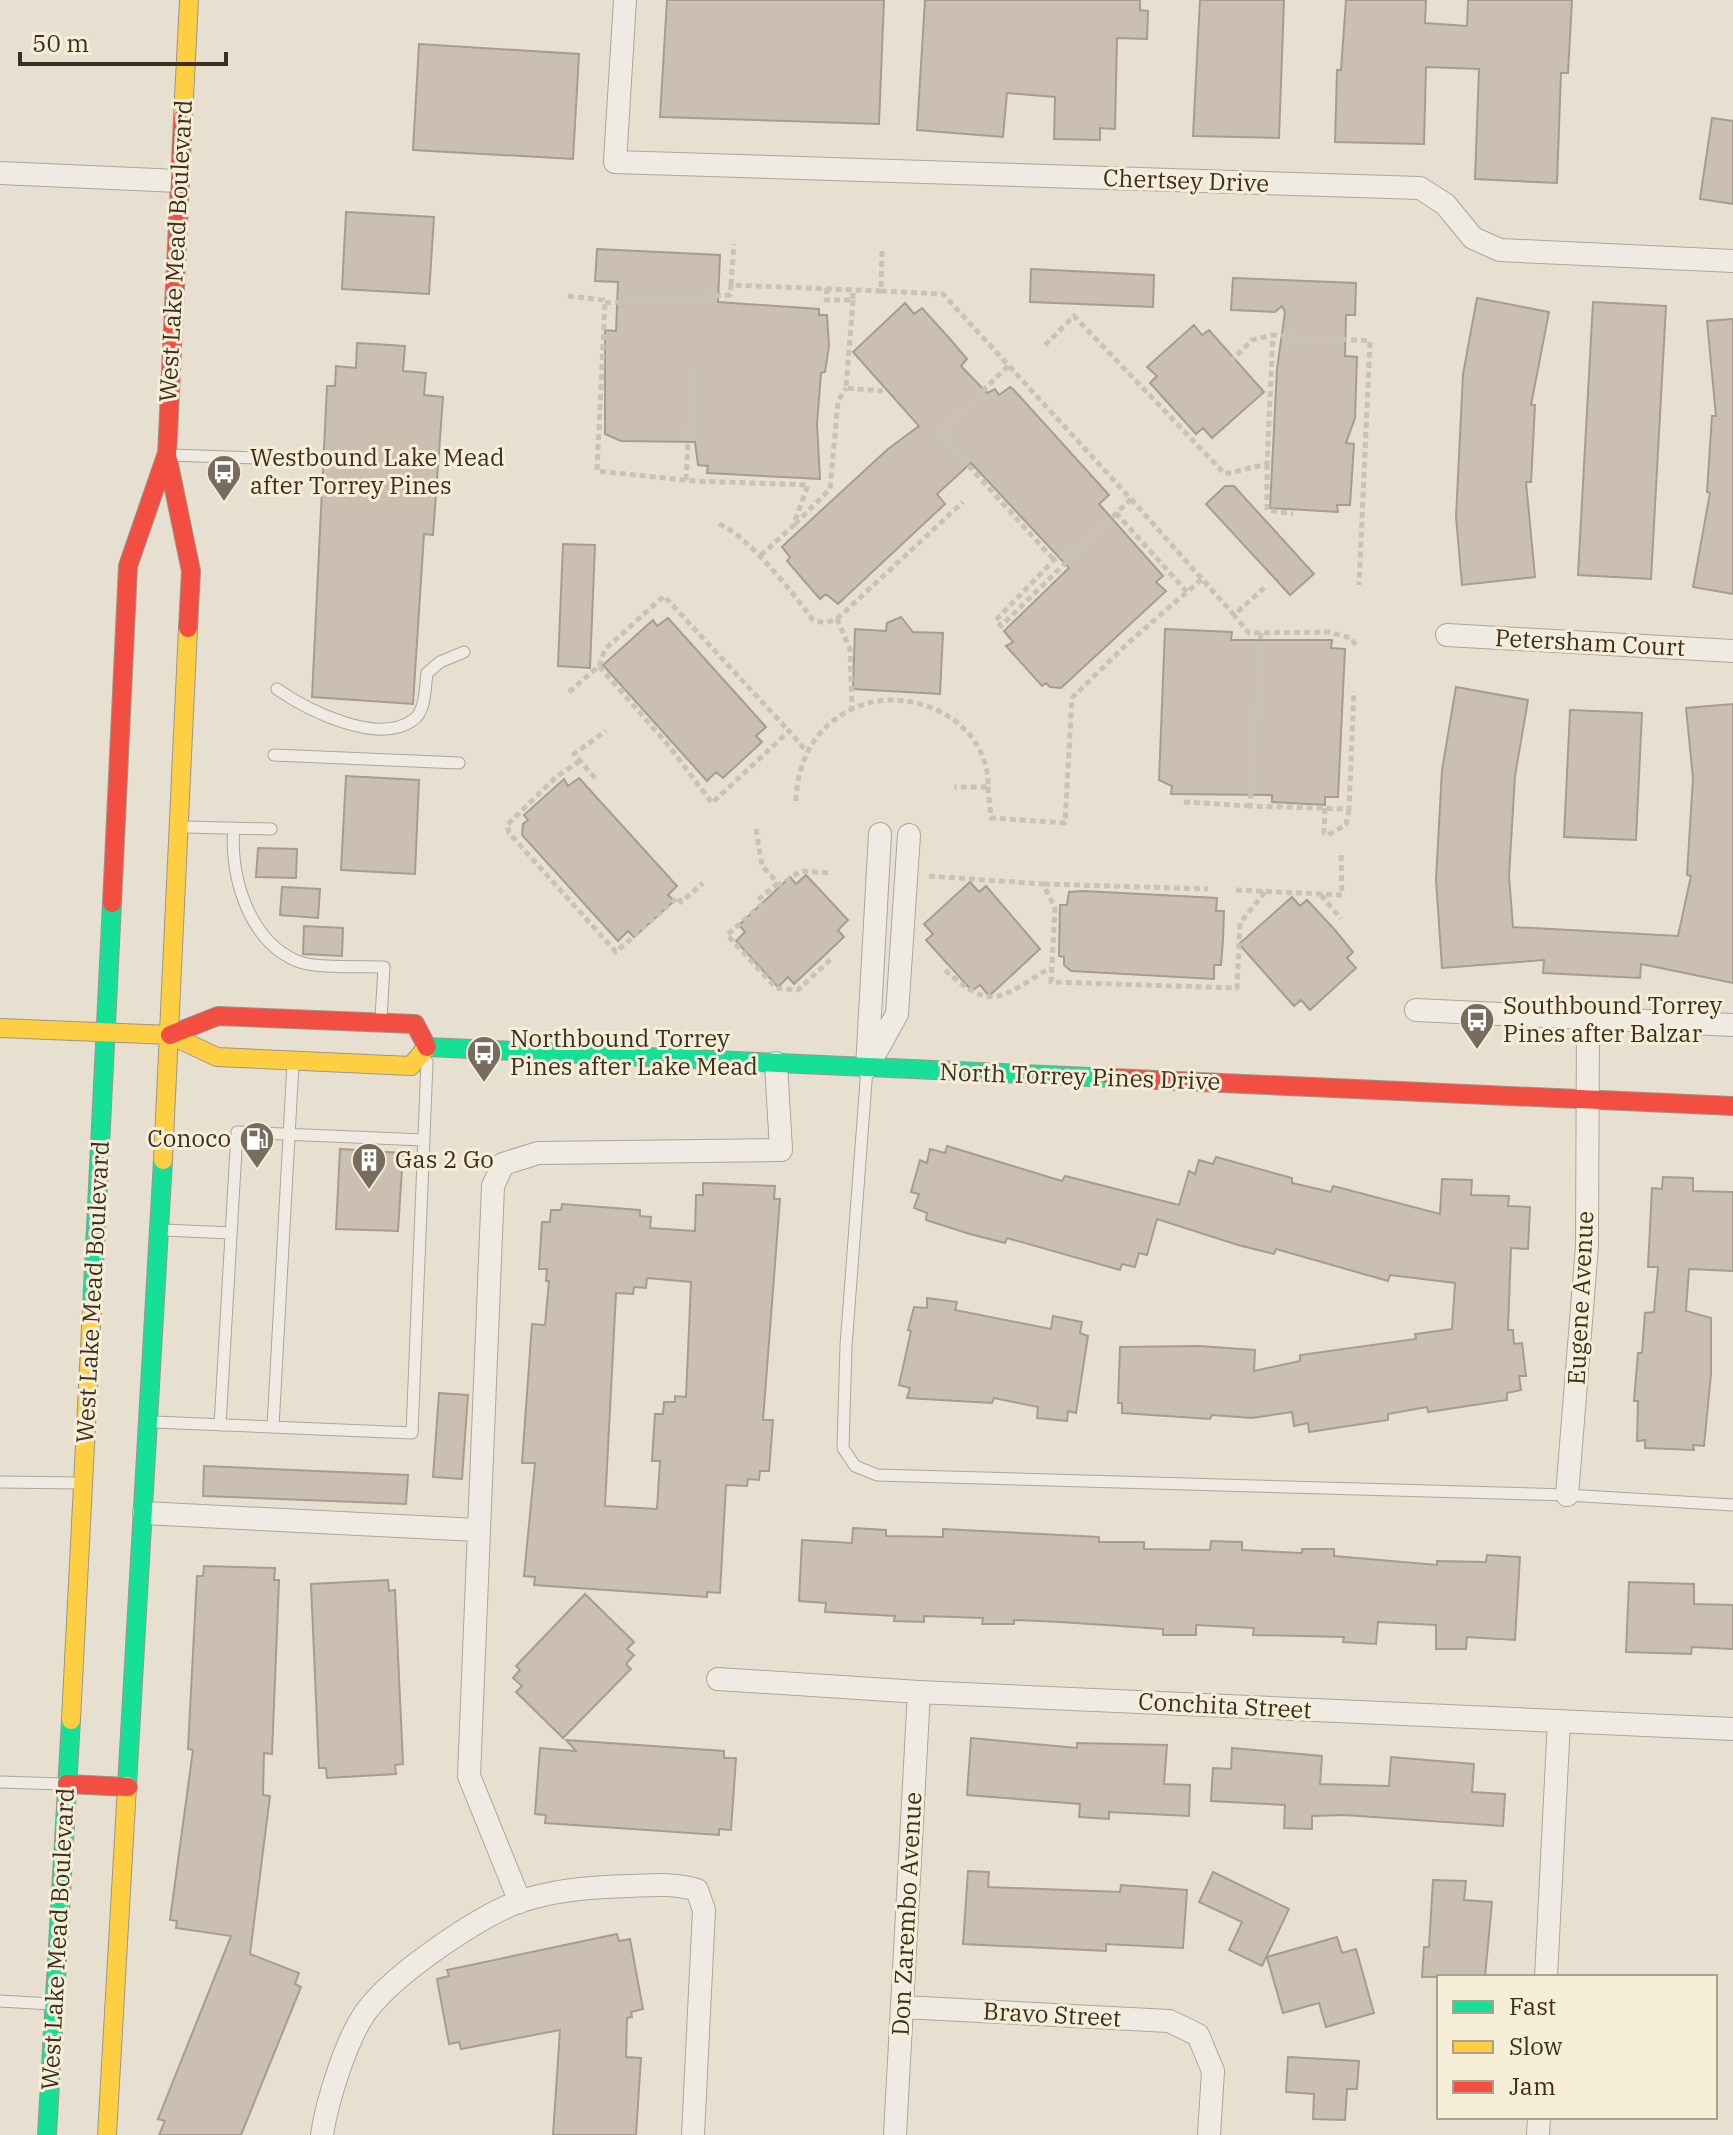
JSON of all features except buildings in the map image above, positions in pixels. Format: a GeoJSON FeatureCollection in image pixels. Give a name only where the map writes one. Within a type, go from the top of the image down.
{"type":"FeatureCollection","features":[{"type":"Feature","properties":{"kind":"main road","name":"West Lake Mead Boulevard"},"geometry":{"type":"LineString","coordinates":[[107,2135],[170,1035],[191,571],[167,455],[189,0]]}},
{"type":"Feature","properties":{"kind":"main road","name":"West Lake Mead Boulevard"},"geometry":{"type":"LineString","coordinates":[[47,2135],[84,1483],[128,566],[167,455]]}},
{"type":"Feature","properties":{"kind":"main road"},"geometry":{"type":"LineString","coordinates":[[0,1028],[170,1035],[217,1057],[293,1061],[411,1066],[427,1047],[415,1024],[218,1016],[170,1035]]}},
{"type":"Feature","properties":{"kind":"main road","name":"North Torrey Pines Drive"},"geometry":{"type":"LineString","coordinates":[[427,1047],[1733,1106]]}},
{"type":"Feature","properties":{"kind":"main road"},"geometry":{"type":"LineString","coordinates":[[67,1784],[128,1787]]}},
{"type":"Feature","properties":{"kind":"street","name":"Chertsey Drive"},"geometry":{"type":"LineString","coordinates":[[625,0],[615,162],[1420,188],[1445,204],[1473,238],[1500,250],[1733,261]]}},
{"type":"Feature","properties":{"kind":"street"},"geometry":{"type":"LineString","coordinates":[[0,173],[178,181]]}},
{"type":"Feature","properties":{"kind":"street","name":"Petersham Court"},"geometry":{"type":"LineString","coordinates":[[1447,635],[1733,651]]}},
{"type":"Feature","properties":{"kind":"street"},"geometry":{"type":"LineString","coordinates":[[867,1068],[880,834]]}},
{"type":"Feature","properties":{"kind":"street"},"geometry":{"type":"LineString","coordinates":[[867,1068],[897,1014],[909,835]]}},
{"type":"Feature","properties":{"kind":"street"},"geometry":{"type":"LineString","coordinates":[[1416,1010],[1733,1025]]}},
{"type":"Feature","properties":{"kind":"street","name":"Eugene Avenue"},"geometry":{"type":"LineString","coordinates":[[1567,1495],[1587,1246],[1588,1018]]}},
{"type":"Feature","properties":{"kind":"street"},"geometry":{"type":"LineString","coordinates":[[520,1902],[469,1776],[493,1186],[503,1164],[538,1153],[781,1150],[776,1063]]}},
{"type":"Feature","properties":{"kind":"street"},"geometry":{"type":"LineString","coordinates":[[144,1513],[477,1530]]}},
{"type":"Feature","properties":{"kind":"street","name":"Conchita Street"},"geometry":{"type":"LineString","coordinates":[[718,1679],[919,1692],[1733,1729]]}},
{"type":"Feature","properties":{"kind":"street","name":"Don Zarembo Avenue"},"geometry":{"type":"LineString","coordinates":[[895,2135],[919,1692]]}},
{"type":"Feature","properties":{"kind":"street"},"geometry":{"type":"LineString","coordinates":[[1546,1975],[1559,1721]]}},
{"type":"Feature","properties":{"kind":"street"},"geometry":{"type":"LineString","coordinates":[[322,2135],[346,2054],[368,2010],[418,1962],[520,1902],[573,1888],[678,1884],[697,1890],[704,1910],[693,2135]]}},
{"type":"Feature","properties":{"kind":"street","name":"Bravo Street"},"geometry":{"type":"LineString","coordinates":[[903,2007],[1169,2021],[1198,2035],[1213,2071],[1209,2135]]}},
{"type":"Feature","properties":{"kind":"lane"},"geometry":{"type":"LineString","coordinates":[[167,455],[287,459]]}},
{"type":"Feature","properties":{"kind":"lane"},"geometry":{"type":"LineString","coordinates":[[277,689],[305,707],[351,725],[391,728],[414,720],[421,710],[427,673],[440,662],[464,652]]}},
{"type":"Feature","properties":{"kind":"lane"},"geometry":{"type":"LineString","coordinates":[[274,755],[459,763]]}},
{"type":"Feature","properties":{"kind":"lane"},"geometry":{"type":"LineString","coordinates":[[180,826],[271,829]]}},
{"type":"Feature","properties":{"kind":"lane"},"geometry":{"type":"LineString","coordinates":[[234,828],[231,851],[235,874],[251,913],[268,939],[299,962],[384,967],[381,1023]]}},
{"type":"Feature","properties":{"kind":"lane"},"geometry":{"type":"LineString","coordinates":[[874,927],[903,928]]}},
{"type":"Feature","properties":{"kind":"lane"},"geometry":{"type":"LineString","coordinates":[[149,1422],[412,1433],[427,1047]]}},
{"type":"Feature","properties":{"kind":"lane"},"geometry":{"type":"LineString","coordinates":[[273,1427],[293,1061]]}},
{"type":"Feature","properties":{"kind":"lane"},"geometry":{"type":"LineString","coordinates":[[867,1068],[846,1346],[843,1448],[855,1466],[877,1475],[1567,1495],[1733,1505]]}},
{"type":"Feature","properties":{"kind":"lane"},"geometry":{"type":"LineString","coordinates":[[220,1425],[237,1132],[423,1140]]}},
{"type":"Feature","properties":{"kind":"lane"},"geometry":{"type":"LineString","coordinates":[[159,1229],[231,1233]]}},
{"type":"Feature","properties":{"kind":"lane"},"geometry":{"type":"LineString","coordinates":[[0,1482],[84,1483]]}},
{"type":"Feature","properties":{"kind":"lane"},"geometry":{"type":"LineString","coordinates":[[0,1782],[67,1784]]}},
{"type":"Feature","properties":{"kind":"lane"},"geometry":{"type":"LineString","coordinates":[[0,2001],[54,2004]]}},
{"type":"Feature","properties":{"kind":"path"},"geometry":{"type":"LineString","coordinates":[[568,296],[603,300],[605,303],[730,295],[734,244]]}},
{"type":"Feature","properties":{"kind":"path"},"geometry":{"type":"LineString","coordinates":[[881,291],[882,251]]}},
{"type":"Feature","properties":{"kind":"path"},"geometry":{"type":"LineString","coordinates":[[731,285],[943,294],[1249,633],[1328,632],[1351,638],[1357,647]]}},
{"type":"Feature","properties":{"kind":"path"},"geometry":{"type":"LineString","coordinates":[[827,288],[826,300],[853,300]]}},
{"type":"Feature","properties":{"kind":"path"},"geometry":{"type":"LineString","coordinates":[[759,557],[825,498],[830,489],[838,401],[846,388],[853,289]]}},
{"type":"Feature","properties":{"kind":"path"},"geometry":{"type":"LineString","coordinates":[[605,303],[597,471],[686,480],[808,485],[790,529]]}},
{"type":"Feature","properties":{"kind":"path"},"geometry":{"type":"LineString","coordinates":[[1045,345],[1074,316],[1225,474],[1267,464]]}},
{"type":"Feature","properties":{"kind":"path"},"geometry":{"type":"LineString","coordinates":[[1273,335],[1267,510],[1293,514]]}},
{"type":"Feature","properties":{"kind":"path"},"geometry":{"type":"LineString","coordinates":[[1230,362],[1252,340],[1273,335],[1370,341],[1359,585]]}},
{"type":"Feature","properties":{"kind":"path"},"geometry":{"type":"LineString","coordinates":[[1008,366],[939,433],[1054,560]]}},
{"type":"Feature","properties":{"kind":"path"},"geometry":{"type":"LineString","coordinates":[[686,480],[692,368]]}},
{"type":"Feature","properties":{"kind":"path"},"geometry":{"type":"LineString","coordinates":[[846,388],[883,391]]}},
{"type":"Feature","properties":{"kind":"path"},"geometry":{"type":"LineString","coordinates":[[1077,548],[1077,554],[1001,626],[996,620],[1054,560],[1077,548],[1131,499]]}},
{"type":"Feature","properties":{"kind":"path"},"geometry":{"type":"LineString","coordinates":[[719,524],[729,528],[759,557],[813,620],[825,623],[837,619],[963,502]]}},
{"type":"Feature","properties":{"kind":"path"},"geometry":{"type":"LineString","coordinates":[[1116,513],[1187,592]]}},
{"type":"Feature","properties":{"kind":"path"},"geometry":{"type":"LineString","coordinates":[[796,801],[799,769],[807,752],[828,726],[852,709],[881,699],[898,698],[948,715],[975,743],[982,755],[991,818],[1065,823],[1072,698],[1202,579]]}},
{"type":"Feature","properties":{"kind":"path"},"geometry":{"type":"LineString","coordinates":[[1233,613],[1266,586]]}},
{"type":"Feature","properties":{"kind":"path"},"geometry":{"type":"LineString","coordinates":[[569,692],[599,666],[605,649],[664,596],[807,752]]}},
{"type":"Feature","properties":{"kind":"path"},"geometry":{"type":"LineString","coordinates":[[837,619],[850,649],[852,709]]}},
{"type":"Feature","properties":{"kind":"path"},"geometry":{"type":"LineString","coordinates":[[1250,806],[1261,633]]}},
{"type":"Feature","properties":{"kind":"path"},"geometry":{"type":"LineString","coordinates":[[599,666],[669,746],[710,805],[789,731]]}},
{"type":"Feature","properties":{"kind":"path"},"geometry":{"type":"LineString","coordinates":[[1325,808],[1324,833],[1328,835],[1346,825],[1349,809],[1354,691]]}},
{"type":"Feature","properties":{"kind":"path"},"geometry":{"type":"LineString","coordinates":[[595,778],[574,754],[606,731]]}},
{"type":"Feature","properties":{"kind":"path"},"geometry":{"type":"LineString","coordinates":[[580,761],[556,777],[507,825],[509,833],[616,952],[678,897],[681,902],[703,883]]}},
{"type":"Feature","properties":{"kind":"path"},"geometry":{"type":"LineString","coordinates":[[954,787],[988,787]]}},
{"type":"Feature","properties":{"kind":"path"},"geometry":{"type":"LineString","coordinates":[[1184,802],[1349,809]]}},
{"type":"Feature","properties":{"kind":"path"},"geometry":{"type":"LineString","coordinates":[[756,829],[762,866],[778,883]]}},
{"type":"Feature","properties":{"kind":"path"},"geometry":{"type":"LineString","coordinates":[[1236,890],[1342,895],[1341,854]]}},
{"type":"Feature","properties":{"kind":"path"},"geometry":{"type":"LineString","coordinates":[[831,873],[801,871],[780,885],[778,883],[758,900],[761,905],[727,935],[776,988],[798,990],[831,959]]}},
{"type":"Feature","properties":{"kind":"path"},"geometry":{"type":"LineString","coordinates":[[925,875],[1043,884],[1208,889]]}},
{"type":"Feature","properties":{"kind":"path"},"geometry":{"type":"LineString","coordinates":[[1043,884],[1055,908],[1051,982],[1237,988],[1240,923],[1265,892]]}},
{"type":"Feature","properties":{"kind":"path"},"geometry":{"type":"LineString","coordinates":[[1320,895],[1341,919]]}},
{"type":"Feature","properties":{"kind":"path"},"geometry":{"type":"LineString","coordinates":[[945,970],[965,988],[985,998],[996,998],[1051,968]]}},
{"type":"Feature","properties":{"kind":"traffic: fast"},"geometry":{"type":"LineString","coordinates":[[92,1308],[112,903]]}},
{"type":"Feature","properties":{"kind":"traffic: fast"},"geometry":{"type":"LineString","coordinates":[[427,1047],[1112,1078]]}},
{"type":"Feature","properties":{"kind":"traffic: fast"},"geometry":{"type":"LineString","coordinates":[[127,1786],[163,1160]]}},
{"type":"Feature","properties":{"kind":"traffic: fast"},"geometry":{"type":"LineString","coordinates":[[47,2135],[71,1720]]}},
{"type":"Feature","properties":{"kind":"traffic: slow"},"geometry":{"type":"LineString","coordinates":[[183,118],[189,0]]}},
{"type":"Feature","properties":{"kind":"traffic: slow"},"geometry":{"type":"LineString","coordinates":[[163,1160],[188,628]]}},
{"type":"Feature","properties":{"kind":"traffic: slow"},"geometry":{"type":"LineString","coordinates":[[0,1028],[170,1035],[217,1057],[411,1066],[427,1047]]}},
{"type":"Feature","properties":{"kind":"traffic: slow"},"geometry":{"type":"LineString","coordinates":[[71,1720],[92,1308]]}},
{"type":"Feature","properties":{"kind":"traffic: slow"},"geometry":{"type":"LineString","coordinates":[[107,2135],[127,1786]]}},
{"type":"Feature","properties":{"kind":"traffic: jam"},"geometry":{"type":"LineString","coordinates":[[183,118],[167,455],[191,571],[188,628]]}},
{"type":"Feature","properties":{"kind":"traffic: jam"},"geometry":{"type":"LineString","coordinates":[[112,903],[128,566],[166,456]]}},
{"type":"Feature","properties":{"kind":"traffic: jam"},"geometry":{"type":"LineString","coordinates":[[170,1035],[218,1016],[415,1024],[427,1047]]}},
{"type":"Feature","properties":{"kind":"traffic: jam"},"geometry":{"type":"LineString","coordinates":[[1112,1078],[1733,1106]]}},
{"type":"Feature","properties":{"kind":"traffic: jam"},"geometry":{"type":"LineString","coordinates":[[67,1784],[128,1787]]}},
{"type":"Feature","properties":{"kind":"place","name":"Westbound Lake Mead after Torrey Pines"},"geometry":{"type":"Point","coordinates":[224,503]}},
{"type":"Feature","properties":{"kind":"place","name":"Southbound Torrey Pines after Balzar"},"geometry":{"type":"Point","coordinates":[1477,1051]}},
{"type":"Feature","properties":{"kind":"place","name":"Northbound Torrey Pines after Lake Mead"},"geometry":{"type":"Point","coordinates":[484,1084]}},
{"type":"Feature","properties":{"kind":"place","name":"Conoco"},"geometry":{"type":"Point","coordinates":[257,1170]}},
{"type":"Feature","properties":{"kind":"place","name":"Gas 2 Go"},"geometry":{"type":"Point","coordinates":[369,1191]}}]}
